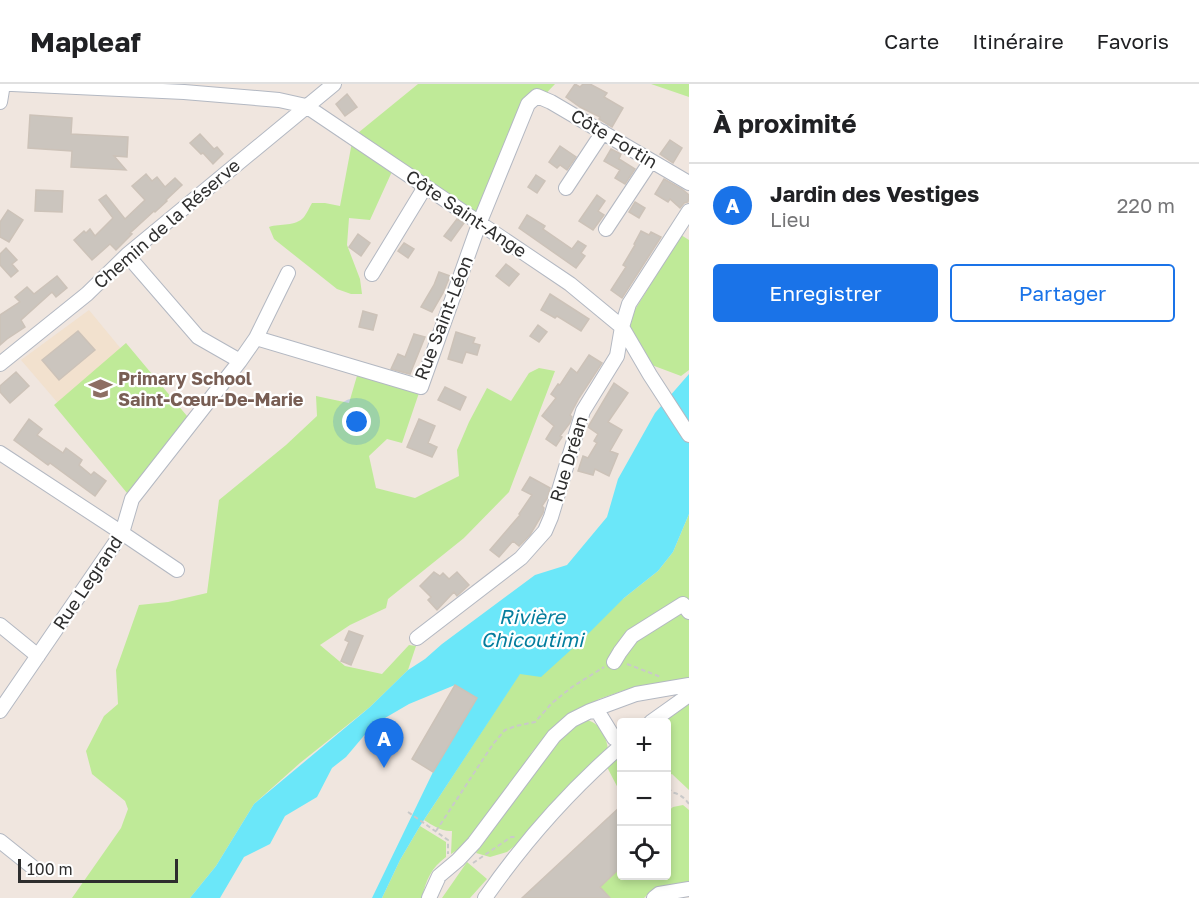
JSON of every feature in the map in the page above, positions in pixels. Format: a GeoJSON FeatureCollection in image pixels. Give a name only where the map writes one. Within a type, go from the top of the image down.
{"type":"FeatureCollection","features":[{"type":"Feature","properties":{"kind":"street"},"geometry":{"type":"LineString","coordinates":[[0,102],[3,84]]}},
{"type":"Feature","properties":{"kind":"street"},"geometry":{"type":"LineString","coordinates":[[12,84],[185,88],[279,100],[306,106]]}},
{"type":"Feature","properties":{"kind":"street","name":"Chemin de la Réserve"},"geometry":{"type":"LineString","coordinates":[[0,364],[87,294],[127,255],[334,84]]}},
{"type":"Feature","properties":{"kind":"street","name":"Côte Fortin"},"geometry":{"type":"LineString","coordinates":[[537,96],[689,183]]}},
{"type":"Feature","properties":{"kind":"street","name":"Rue Saint-Léon"},"geometry":{"type":"LineString","coordinates":[[256,338],[421,387],[479,224],[528,104],[537,96]]}},
{"type":"Feature","properties":{"kind":"street","name":"Côte Saint-Ange"},"geometry":{"type":"LineString","coordinates":[[306,106],[570,284],[622,327]]}},
{"type":"Feature","properties":{"kind":"street"},"geometry":{"type":"LineString","coordinates":[[566,188],[603,132]]}},
{"type":"Feature","properties":{"kind":"street"},"geometry":{"type":"LineString","coordinates":[[606,229],[651,161]]}},
{"type":"Feature","properties":{"kind":"street"},"geometry":{"type":"LineString","coordinates":[[372,274],[425,187]]}},
{"type":"Feature","properties":{"kind":"street","name":"Rue Dréan"},"geometry":{"type":"LineString","coordinates":[[417,638],[521,558],[545,531],[583,411],[617,356],[629,304],[689,211]]}},
{"type":"Feature","properties":{"kind":"street"},"geometry":{"type":"LineString","coordinates":[[127,255],[198,337],[240,361]]}},
{"type":"Feature","properties":{"kind":"street","name":"Rue Legrand"},"geometry":{"type":"LineString","coordinates":[[0,711],[122,533],[132,499],[256,338],[288,273]]}},
{"type":"Feature","properties":{"kind":"street"},"geometry":{"type":"LineString","coordinates":[[622,327],[689,435]]}},
{"type":"Feature","properties":{"kind":"street"},"geometry":{"type":"LineString","coordinates":[[0,453],[177,570]]}},
{"type":"Feature","properties":{"kind":"street"},"geometry":{"type":"LineString","coordinates":[[615,662],[632,636],[682,604],[689,612]]}},
{"type":"Feature","properties":{"kind":"street"},"geometry":{"type":"LineString","coordinates":[[0,625],[38,656]]}},
{"type":"Feature","properties":{"kind":"street"},"geometry":{"type":"LineString","coordinates":[[429,898],[439,876],[474,843],[554,736],[572,720],[636,694],[689,685]]}},
{"type":"Feature","properties":{"kind":"street"},"geometry":{"type":"LineString","coordinates":[[658,718],[689,694]]}},
{"type":"Feature","properties":{"kind":"street"},"geometry":{"type":"LineString","coordinates":[[590,711],[598,712],[617,741]]}},
{"type":"Feature","properties":{"kind":"street"},"geometry":{"type":"LineString","coordinates":[[485,898],[526,842],[580,783],[617,748]]}},
{"type":"Feature","properties":{"kind":"street"},"geometry":{"type":"LineString","coordinates":[[0,841],[35,869]]}},
{"type":"Feature","properties":{"kind":"street"},"geometry":{"type":"LineString","coordinates":[[654,898],[659,894],[689,889]]}},
{"type":"Feature","properties":{"kind":"path"},"geometry":{"type":"LineString","coordinates":[[435,831],[493,744],[505,730],[535,722],[552,703],[572,687],[609,664],[615,662],[628,665],[662,677]]}},
{"type":"Feature","properties":{"kind":"path"},"geometry":{"type":"LineString","coordinates":[[672,792],[683,797],[689,804]]}},
{"type":"Feature","properties":{"kind":"path"},"geometry":{"type":"LineString","coordinates":[[408,812],[448,840],[448,856]]}},
{"type":"Feature","properties":{"kind":"path"},"geometry":{"type":"LineString","coordinates":[[470,859],[474,863],[511,837],[519,838]]}},
{"type":"Feature","properties":{"kind":"shaded area","name":"Primary School Saint-Cœur-De-Marie"},"geometry":{"type":"Polygon","coordinates":[[[89,310],[178,418],[130,487],[21,360],[89,310]]]}},
{"type":"Feature","properties":{"kind":"green space"},"geometry":{"type":"Polygon","coordinates":[[[418,84],[555,84],[535,105],[486,223],[395,165],[370,220],[349,218],[347,245],[360,279],[362,294],[351,294],[337,289],[274,239],[269,227],[292,224],[300,220],[312,203],[340,206],[353,137],[418,84]]]}},
{"type":"Feature","properties":{"kind":"green space"},"geometry":{"type":"Polygon","coordinates":[[[651,84],[689,84],[689,97],[651,84]]]}},
{"type":"Feature","properties":{"kind":"green space"},"geometry":{"type":"Polygon","coordinates":[[[681,235],[689,240],[689,370],[681,376],[649,364],[633,337],[628,321],[681,235]]]}},
{"type":"Feature","properties":{"kind":"green space","name":"Primary School Saint-Cœur-De-Marie"},"geometry":{"type":"Polygon","coordinates":[[[126,343],[192,422],[132,499],[54,405],[126,343]]]}},
{"type":"Feature","properties":{"kind":"green space"},"geometry":{"type":"Polygon","coordinates":[[[539,368],[555,371],[509,492],[464,538],[388,599],[386,608],[350,625],[320,645],[345,666],[382,674],[409,645],[416,646],[408,670],[370,707],[300,763],[254,804],[216,866],[190,898],[72,898],[121,828],[128,809],[125,801],[92,774],[86,751],[104,716],[118,704],[116,670],[139,605],[168,602],[207,593],[219,500],[286,445],[317,416],[316,396],[349,403],[359,369],[421,387],[402,443],[387,439],[369,456],[376,488],[415,498],[459,476],[457,450],[487,388],[511,401],[529,373],[539,368]]]}},
{"type":"Feature","properties":{"kind":"green space"},"geometry":{"type":"Polygon","coordinates":[[[689,514],[689,679],[648,685],[599,699],[555,726],[532,752],[512,787],[471,841],[451,854],[452,831],[441,829],[424,820],[520,673],[658,571],[673,552],[689,514]]]}},
{"type":"Feature","properties":{"kind":"green space"},"geometry":{"type":"Polygon","coordinates":[[[689,703],[689,790],[671,774],[671,718],[666,718],[689,703]]]}},
{"type":"Feature","properties":{"kind":"green space"},"geometry":{"type":"Polygon","coordinates":[[[585,720],[594,723],[601,730],[608,750],[528,835],[507,852],[490,857],[476,853],[561,735],[585,720]]]}},
{"type":"Feature","properties":{"kind":"green space"},"geometry":{"type":"Polygon","coordinates":[[[617,756],[617,786],[607,767],[617,756]]]}},
{"type":"Feature","properties":{"kind":"green space"},"geometry":{"type":"Polygon","coordinates":[[[683,805],[689,810],[689,884],[650,892],[644,898],[610,898],[600,887],[617,871],[617,880],[671,880],[671,809],[683,805]]]}},
{"type":"Feature","properties":{"kind":"green space"},"geometry":{"type":"Polygon","coordinates":[[[420,826],[446,842],[446,857],[430,875],[422,898],[382,898],[400,860],[420,826]]]}},
{"type":"Feature","properties":{"kind":"green space"},"geometry":{"type":"Polygon","coordinates":[[[467,862],[487,879],[470,898],[442,898],[467,862]]]}},
{"type":"Feature","properties":{"kind":"water","name":"Rivière Chicoutimi"},"geometry":{"type":"Polygon","coordinates":[[[689,374],[689,514],[673,552],[658,571],[624,598],[541,677],[520,674],[420,826],[400,860],[382,898],[372,898],[433,772],[477,698],[455,685],[409,704],[373,725],[346,757],[332,768],[317,797],[285,816],[270,844],[244,857],[220,898],[190,898],[216,866],[254,804],[370,707],[408,670],[442,644],[535,575],[567,565],[607,517],[618,479],[655,413],[689,374]]]}},
{"type":"Feature","properties":{"kind":"building"},"geometry":{"type":"Polygon","coordinates":[[[575,84],[580,87],[583,84],[590,84],[607,93],[604,97],[623,108],[612,127],[599,119],[600,117],[566,97],[575,84]]]}},
{"type":"Feature","properties":{"kind":"building"},"geometry":{"type":"Polygon","coordinates":[[[347,94],[357,107],[345,116],[336,104],[347,94]]]}},
{"type":"Feature","properties":{"kind":"building"},"geometry":{"type":"Polygon","coordinates":[[[30,115],[72,118],[71,134],[128,137],[127,157],[114,156],[126,170],[71,167],[72,151],[28,148],[30,115]]]}},
{"type":"Feature","properties":{"kind":"building"},"geometry":{"type":"Polygon","coordinates":[[[200,134],[214,149],[217,147],[223,154],[213,164],[190,143],[200,134]]]}},
{"type":"Feature","properties":{"kind":"building"},"geometry":{"type":"Polygon","coordinates":[[[670,140],[682,148],[673,163],[660,154],[670,140]]]}},
{"type":"Feature","properties":{"kind":"building"},"geometry":{"type":"Polygon","coordinates":[[[560,146],[576,157],[567,170],[560,165],[557,168],[549,162],[560,146]]]}},
{"type":"Feature","properties":{"kind":"building"},"geometry":{"type":"Polygon","coordinates":[[[611,149],[621,154],[619,159],[635,169],[625,184],[615,178],[620,170],[604,161],[611,149]]]}},
{"type":"Feature","properties":{"kind":"building"},"geometry":{"type":"Polygon","coordinates":[[[146,174],[152,181],[157,177],[165,187],[175,178],[182,185],[130,233],[132,234],[116,250],[110,244],[92,260],[74,240],[90,229],[95,236],[113,218],[99,200],[106,195],[125,219],[145,200],[132,186],[146,174]]]}},
{"type":"Feature","properties":{"kind":"building"},"geometry":{"type":"Polygon","coordinates":[[[536,175],[545,181],[537,193],[528,187],[536,175]]]}},
{"type":"Feature","properties":{"kind":"building"},"geometry":{"type":"Polygon","coordinates":[[[664,179],[689,195],[688,202],[680,208],[670,199],[668,202],[655,194],[664,179]]]}},
{"type":"Feature","properties":{"kind":"building"},"geometry":{"type":"Polygon","coordinates":[[[36,190],[63,191],[62,212],[35,211],[36,190]]]}},
{"type":"Feature","properties":{"kind":"building"},"geometry":{"type":"Polygon","coordinates":[[[597,195],[605,201],[598,211],[604,215],[593,230],[579,221],[597,195]]]}},
{"type":"Feature","properties":{"kind":"building"},"geometry":{"type":"Polygon","coordinates":[[[635,202],[645,208],[639,218],[629,212],[635,202]]]}},
{"type":"Feature","properties":{"kind":"building"},"geometry":{"type":"Polygon","coordinates":[[[8,210],[23,220],[9,242],[0,237],[0,222],[8,210]]]}},
{"type":"Feature","properties":{"kind":"building"},"geometry":{"type":"Polygon","coordinates":[[[527,215],[545,226],[543,229],[572,249],[578,241],[586,246],[581,253],[585,256],[576,268],[519,228],[527,215]]]}},
{"type":"Feature","properties":{"kind":"building"},"geometry":{"type":"Polygon","coordinates":[[[457,219],[464,223],[451,241],[444,236],[457,219]]]}},
{"type":"Feature","properties":{"kind":"building"},"geometry":{"type":"Polygon","coordinates":[[[641,231],[649,235],[651,232],[661,237],[622,298],[611,290],[626,267],[623,265],[641,231]]]}},
{"type":"Feature","properties":{"kind":"building"},"geometry":{"type":"Polygon","coordinates":[[[358,234],[370,243],[361,256],[349,247],[358,234]]]}},
{"type":"Feature","properties":{"kind":"building"},"geometry":{"type":"Polygon","coordinates":[[[404,243],[414,249],[408,258],[398,251],[404,243]]]}},
{"type":"Feature","properties":{"kind":"building"},"geometry":{"type":"Polygon","coordinates":[[[6,248],[17,260],[12,264],[18,271],[11,277],[0,265],[0,254],[6,248]]]}},
{"type":"Feature","properties":{"kind":"building"},"geometry":{"type":"Polygon","coordinates":[[[506,264],[519,274],[509,286],[496,276],[506,264]]]}},
{"type":"Feature","properties":{"kind":"building"},"geometry":{"type":"Polygon","coordinates":[[[439,272],[450,276],[432,312],[421,307],[439,272]]]}},
{"type":"Feature","properties":{"kind":"building"},"geometry":{"type":"Polygon","coordinates":[[[57,276],[67,288],[56,297],[52,292],[21,320],[25,327],[0,345],[0,315],[20,302],[15,297],[27,287],[34,294],[57,276]]]}},
{"type":"Feature","properties":{"kind":"building"},"geometry":{"type":"Polygon","coordinates":[[[550,294],[589,319],[581,331],[557,316],[555,318],[541,310],[550,294]]]}},
{"type":"Feature","properties":{"kind":"building"},"geometry":{"type":"Polygon","coordinates":[[[363,311],[377,315],[373,330],[359,327],[363,311]]]}},
{"type":"Feature","properties":{"kind":"building"},"geometry":{"type":"Polygon","coordinates":[[[538,325],[547,332],[539,342],[530,336],[538,325]]]}},
{"type":"Feature","properties":{"kind":"building"},"geometry":{"type":"Polygon","coordinates":[[[78,331],[95,350],[59,380],[42,360],[78,331]]]}},
{"type":"Feature","properties":{"kind":"building"},"geometry":{"type":"Polygon","coordinates":[[[456,332],[475,338],[473,343],[480,345],[477,355],[466,352],[462,363],[448,359],[456,332]]]}},
{"type":"Feature","properties":{"kind":"building"},"geometry":{"type":"Polygon","coordinates":[[[414,334],[425,337],[410,374],[391,369],[398,354],[405,357],[414,334]]]}},
{"type":"Feature","properties":{"kind":"building"},"geometry":{"type":"Polygon","coordinates":[[[589,355],[602,363],[579,398],[570,415],[572,417],[570,423],[556,446],[546,439],[554,426],[542,416],[556,398],[551,394],[558,384],[560,385],[571,368],[577,373],[589,355]]]}},
{"type":"Feature","properties":{"kind":"building"},"geometry":{"type":"Polygon","coordinates":[[[16,372],[29,386],[10,403],[0,392],[0,386],[16,372]]]}},
{"type":"Feature","properties":{"kind":"building"},"geometry":{"type":"Polygon","coordinates":[[[614,383],[628,393],[608,422],[622,430],[610,451],[618,454],[609,476],[595,469],[593,475],[578,471],[583,456],[588,458],[597,443],[594,441],[598,434],[588,427],[614,383]]]}},
{"type":"Feature","properties":{"kind":"building"},"geometry":{"type":"Polygon","coordinates":[[[445,387],[466,397],[460,410],[438,400],[445,387]]]}},
{"type":"Feature","properties":{"kind":"building"},"geometry":{"type":"Polygon","coordinates":[[[29,419],[42,429],[37,435],[63,453],[66,448],[82,460],[79,465],[91,475],[94,472],[106,481],[95,496],[14,440],[29,419]]]}},
{"type":"Feature","properties":{"kind":"building"},"geometry":{"type":"Polygon","coordinates":[[[419,419],[435,426],[428,443],[437,447],[432,457],[407,447],[419,419]]]}},
{"type":"Feature","properties":{"kind":"building"},"geometry":{"type":"Polygon","coordinates":[[[530,477],[550,488],[548,497],[542,506],[543,513],[530,535],[519,546],[513,541],[499,557],[490,550],[520,515],[532,495],[522,490],[530,477]]]}},
{"type":"Feature","properties":{"kind":"building"},"geometry":{"type":"Polygon","coordinates":[[[434,572],[440,576],[443,573],[449,579],[457,572],[469,585],[457,596],[454,592],[437,610],[428,600],[431,597],[420,586],[434,572]]]}},
{"type":"Feature","properties":{"kind":"building"},"geometry":{"type":"Polygon","coordinates":[[[349,631],[363,636],[351,665],[341,661],[349,642],[345,640],[349,631]]]}},
{"type":"Feature","properties":{"kind":"building"},"geometry":{"type":"Polygon","coordinates":[[[455,685],[477,698],[433,772],[412,759],[455,685]]]}},
{"type":"Feature","properties":{"kind":"building"},"geometry":{"type":"Polygon","coordinates":[[[617,810],[617,871],[600,887],[610,898],[522,898],[617,810]]]}},
{"type":"Feature","properties":{"kind":"place","name":"Primary School Saint-Cœur-De-Marie"},"geometry":{"type":"Point","coordinates":[100,389]}},
{"type":"Feature","properties":{"kind":"place","name":"Jardin des Vestiges"},"geometry":{"type":"Point","coordinates":[384,768]}}]}
